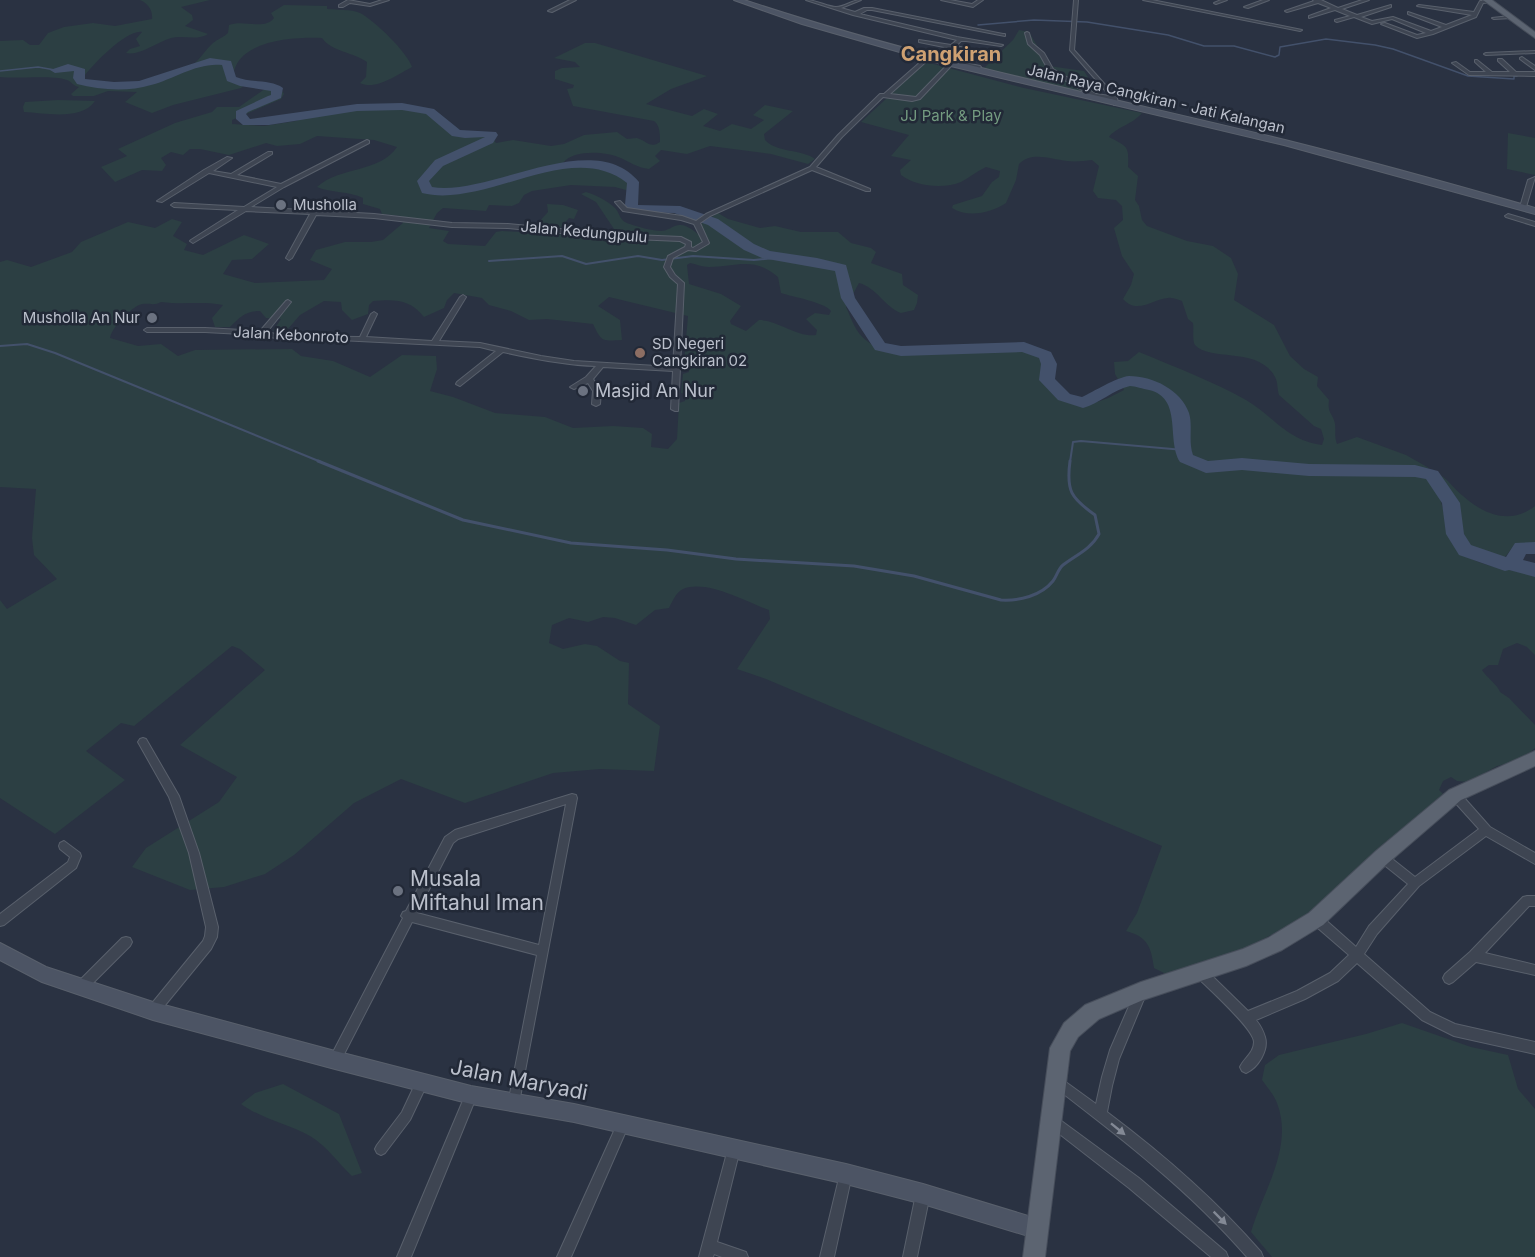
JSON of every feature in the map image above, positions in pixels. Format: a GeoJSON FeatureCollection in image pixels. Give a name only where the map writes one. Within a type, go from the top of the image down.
{"type":"FeatureCollection","features":[{"type":"Feature","properties":{"kind":"main road"},"geometry":{"type":"LineString","coordinates":[[1489,1],[1535,36]]}},
{"type":"Feature","properties":{"kind":"main road"},"geometry":{"type":"LineString","coordinates":[[1034,1257],[1060,1048],[1080,1020],[1092,1012],[1141,991],[1201,973],[1265,948],[1316,919],[1382,857],[1455,795],[1535,758]]}},
{"type":"Feature","properties":{"kind":"street"},"geometry":{"type":"LineString","coordinates":[[341,6],[349,1],[370,5],[387,0]]}},
{"type":"Feature","properties":{"kind":"street"},"geometry":{"type":"LineString","coordinates":[[550,11],[574,0]]}},
{"type":"Feature","properties":{"kind":"street","name":"Jalan Raya Cangkiran - Jati Kalangan"},"geometry":{"type":"LineString","coordinates":[[737,0],[835,33],[927,59],[940,60],[950,65],[1115,101],[1285,143],[1535,211]]}},
{"type":"Feature","properties":{"kind":"street"},"geometry":{"type":"LineString","coordinates":[[808,0],[855,14],[1001,45]]}},
{"type":"Feature","properties":{"kind":"street"},"geometry":{"type":"LineString","coordinates":[[822,5],[829,0]]}},
{"type":"Feature","properties":{"kind":"street"},"geometry":{"type":"LineString","coordinates":[[836,8],[859,0]]}},
{"type":"Feature","properties":{"kind":"street"},"geometry":{"type":"LineString","coordinates":[[943,0],[961,1],[974,6],[981,0]]}},
{"type":"Feature","properties":{"kind":"street"},"geometry":{"type":"LineString","coordinates":[[1076,0],[1072,20],[1072,50],[1115,101]]}},
{"type":"Feature","properties":{"kind":"street"},"geometry":{"type":"LineString","coordinates":[[1145,0],[1300,30]]}},
{"type":"Feature","properties":{"kind":"street"},"geometry":{"type":"LineString","coordinates":[[1216,3],[1225,0]]}},
{"type":"Feature","properties":{"kind":"street"},"geometry":{"type":"LineString","coordinates":[[1246,7],[1266,0]]}},
{"type":"Feature","properties":{"kind":"street"},"geometry":{"type":"LineString","coordinates":[[1287,11],[1318,0],[1374,23],[1392,18],[1431,33]]}},
{"type":"Feature","properties":{"kind":"street"},"geometry":{"type":"LineString","coordinates":[[1311,17],[1368,0]]}},
{"type":"Feature","properties":{"kind":"street"},"geometry":{"type":"LineString","coordinates":[[1383,24],[1417,37],[1465,21],[1475,14],[1481,3],[1489,1]]}},
{"type":"Feature","properties":{"kind":"street"},"geometry":{"type":"LineString","coordinates":[[1337,21],[1389,6]]}},
{"type":"Feature","properties":{"kind":"street"},"geometry":{"type":"LineString","coordinates":[[1419,6],[1475,14]]}},
{"type":"Feature","properties":{"kind":"street"},"geometry":{"type":"LineString","coordinates":[[855,14],[868,9],[1003,35]]}},
{"type":"Feature","properties":{"kind":"street"},"geometry":{"type":"LineString","coordinates":[[1410,13],[1446,27]]}},
{"type":"Feature","properties":{"kind":"street"},"geometry":{"type":"LineString","coordinates":[[1494,18],[1510,17]]}},
{"type":"Feature","properties":{"kind":"street"},"geometry":{"type":"LineString","coordinates":[[940,60],[972,29]]}},
{"type":"Feature","properties":{"kind":"street"},"geometry":{"type":"LineString","coordinates":[[1027,33],[1030,44],[1042,54],[1052,70],[1094,95],[1115,101]]}},
{"type":"Feature","properties":{"kind":"street"},"geometry":{"type":"LineString","coordinates":[[921,41],[993,55]]}},
{"type":"Feature","properties":{"kind":"street"},"geometry":{"type":"LineString","coordinates":[[912,52],[978,67]]}},
{"type":"Feature","properties":{"kind":"street"},"geometry":{"type":"LineString","coordinates":[[1486,54],[1535,52]]}},
{"type":"Feature","properties":{"kind":"street"},"geometry":{"type":"LineString","coordinates":[[1522,58],[1535,68]]}},
{"type":"Feature","properties":{"kind":"street"},"geometry":{"type":"LineString","coordinates":[[618,202],[625,210],[698,222],[708,215],[812,168],[882,95],[927,59]]}},
{"type":"Feature","properties":{"kind":"street"},"geometry":{"type":"LineString","coordinates":[[1500,60],[1514,73]]}},
{"type":"Feature","properties":{"kind":"street"},"geometry":{"type":"LineString","coordinates":[[1477,61],[1490,73]]}},
{"type":"Feature","properties":{"kind":"street"},"geometry":{"type":"LineString","coordinates":[[1454,63],[1467,73],[1535,74]]}},
{"type":"Feature","properties":{"kind":"street"},"geometry":{"type":"LineString","coordinates":[[886,94],[918,98],[950,65]]}},
{"type":"Feature","properties":{"kind":"street"},"geometry":{"type":"LineString","coordinates":[[193,241],[282,186],[367,142]]}},
{"type":"Feature","properties":{"kind":"street"},"geometry":{"type":"LineString","coordinates":[[232,176],[270,153]]}},
{"type":"Feature","properties":{"kind":"street"},"geometry":{"type":"LineString","coordinates":[[160,201],[229,158]]}},
{"type":"Feature","properties":{"kind":"street"},"geometry":{"type":"LineString","coordinates":[[812,168],[868,190]]}},
{"type":"Feature","properties":{"kind":"street"},"geometry":{"type":"LineString","coordinates":[[207,171],[282,186]]}},
{"type":"Feature","properties":{"kind":"street"},"geometry":{"type":"LineString","coordinates":[[1523,207],[1531,180],[1535,179]]}},
{"type":"Feature","properties":{"kind":"street","name":"Jalan Kedungpulu"},"geometry":{"type":"LineString","coordinates":[[174,205],[681,239],[687,240],[688,248]]}},
{"type":"Feature","properties":{"kind":"street"},"geometry":{"type":"LineString","coordinates":[[289,258],[313,214]]}},
{"type":"Feature","properties":{"kind":"street"},"geometry":{"type":"LineString","coordinates":[[1508,216],[1535,224]]}},
{"type":"Feature","properties":{"kind":"street"},"geometry":{"type":"LineString","coordinates":[[675,409],[681,283],[669,272],[669,260],[688,248],[699,249],[706,243],[698,222]]}},
{"type":"Feature","properties":{"kind":"street"},"geometry":{"type":"LineString","coordinates":[[435,342],[463,297]]}},
{"type":"Feature","properties":{"kind":"street"},"geometry":{"type":"LineString","coordinates":[[262,333],[288,302]]}},
{"type":"Feature","properties":{"kind":"street"},"geometry":{"type":"LineString","coordinates":[[363,339],[374,314]]}},
{"type":"Feature","properties":{"kind":"street","name":"Jalan Kebonroto"},"geometry":{"type":"LineString","coordinates":[[147,330],[262,333],[284,338],[363,339],[480,345],[541,358],[601,365],[677,369]]}},
{"type":"Feature","properties":{"kind":"street"},"geometry":{"type":"LineString","coordinates":[[460,384],[501,350]]}},
{"type":"Feature","properties":{"kind":"street"},"geometry":{"type":"LineString","coordinates":[[574,387],[589,379],[601,365]]}},
{"type":"Feature","properties":{"kind":"street"},"geometry":{"type":"LineString","coordinates":[[589,379],[597,391],[596,404]]}},
{"type":"Feature","properties":{"kind":"street"},"geometry":{"type":"LineString","coordinates":[[143,742],[174,796],[194,853],[212,927],[207,945],[153,1011]]}},
{"type":"Feature","properties":{"kind":"street"},"geometry":{"type":"LineString","coordinates":[[1455,795],[1486,830],[1535,859]]}},
{"type":"Feature","properties":{"kind":"street"},"geometry":{"type":"LineString","coordinates":[[335,1060],[448,840],[455,835],[572,798],[514,1104]]}},
{"type":"Feature","properties":{"kind":"street"},"geometry":{"type":"LineString","coordinates":[[1246,1018],[1301,995],[1334,977],[1357,955],[1373,930],[1415,883],[1486,830]]}},
{"type":"Feature","properties":{"kind":"street"},"geometry":{"type":"LineString","coordinates":[[0,921],[72,866],[76,856],[64,846]]}},
{"type":"Feature","properties":{"kind":"street"},"geometry":{"type":"LineString","coordinates":[[1382,857],[1415,883]]}},
{"type":"Feature","properties":{"kind":"street"},"geometry":{"type":"LineString","coordinates":[[1449,978],[1474,957],[1527,901],[1535,901]]}},
{"type":"Feature","properties":{"kind":"street"},"geometry":{"type":"LineString","coordinates":[[407,916],[542,951]]}},
{"type":"Feature","properties":{"kind":"street"},"geometry":{"type":"LineString","coordinates":[[1316,919],[1417,1010],[1437,1022],[1454,1030],[1535,1048]]}},
{"type":"Feature","properties":{"kind":"street"},"geometry":{"type":"LineString","coordinates":[[81,987],[126,942]]}},
{"type":"Feature","properties":{"kind":"street","name":"Jalan Maryadi"},"geometry":{"type":"LineString","coordinates":[[0,951],[42,974],[153,1011],[335,1060],[471,1095],[574,1113],[846,1174],[923,1194],[1038,1229]]}},
{"type":"Feature","properties":{"kind":"street"},"geometry":{"type":"LineString","coordinates":[[1474,957],[1535,970]]}},
{"type":"Feature","properties":{"kind":"street"},"geometry":{"type":"LineString","coordinates":[[1201,973],[1258,1030],[1260,1038],[1254,1059],[1246,1067]]}},
{"type":"Feature","properties":{"kind":"street"},"geometry":{"type":"LineString","coordinates":[[1101,1114],[1105,1089],[1120,1041],[1129,1025],[1141,991]]}},
{"type":"Feature","properties":{"kind":"street"},"geometry":{"type":"LineString","coordinates":[[1055,1081],[1101,1114],[1182,1181],[1242,1240],[1256,1257]]}},
{"type":"Feature","properties":{"kind":"street"},"geometry":{"type":"LineString","coordinates":[[381,1149],[406,1116],[422,1082]]}},
{"type":"Feature","properties":{"kind":"street"},"geometry":{"type":"LineString","coordinates":[[404,1257],[471,1095]]}},
{"type":"Feature","properties":{"kind":"street"},"geometry":{"type":"LineString","coordinates":[[1051,1119],[1134,1183],[1221,1257]]}},
{"type":"Feature","properties":{"kind":"street"},"geometry":{"type":"LineString","coordinates":[[564,1257],[594,1195],[623,1124]]}},
{"type":"Feature","properties":{"kind":"street"},"geometry":{"type":"LineString","coordinates":[[734,1149],[708,1252],[741,1257]]}},
{"type":"Feature","properties":{"kind":"street"},"geometry":{"type":"LineString","coordinates":[[827,1257],[846,1174]]}},
{"type":"Feature","properties":{"kind":"street"},"geometry":{"type":"LineString","coordinates":[[910,1257],[923,1194]]}},
{"type":"Feature","properties":{"kind":"green space"},"geometry":{"type":"Polygon","coordinates":[[[140,0],[210,0],[181,7],[192,15],[193,20],[185,26],[208,34],[200,37],[171,38],[143,51],[126,53],[140,46],[136,39],[142,32],[136,33],[110,49],[84,79],[96,82],[125,83],[170,75],[194,64],[213,43],[228,33],[229,25],[265,24],[274,18],[271,13],[284,5],[327,6],[327,9],[360,13],[390,37],[412,67],[387,81],[366,85],[360,83],[366,77],[367,62],[331,46],[322,38],[282,40],[254,48],[236,65],[233,78],[246,83],[241,88],[173,105],[152,113],[125,102],[137,92],[108,91],[94,96],[73,96],[71,94],[79,87],[67,80],[0,77],[0,41],[23,40],[30,45],[39,45],[48,33],[64,27],[93,23],[115,26],[152,19],[149,8],[140,0]]]}},
{"type":"Feature","properties":{"kind":"green space"},"geometry":{"type":"Polygon","coordinates":[[[1019,30],[1029,32],[1049,66],[1084,71],[1098,93],[1097,98],[981,71],[1013,40],[1019,30]]]}},
{"type":"Feature","properties":{"kind":"green space","name":"JJ Park & Play"},"geometry":{"type":"Polygon","coordinates":[[[585,43],[595,43],[707,76],[671,89],[646,104],[692,116],[704,109],[718,114],[703,126],[720,131],[732,124],[751,129],[764,120],[753,115],[765,105],[793,111],[764,134],[765,140],[776,147],[815,159],[808,164],[771,154],[710,146],[687,154],[661,150],[655,156],[660,161],[649,169],[612,155],[581,154],[563,163],[569,166],[595,165],[625,175],[632,188],[626,190],[615,187],[571,185],[532,191],[524,195],[519,203],[512,206],[489,205],[486,211],[443,208],[437,213],[429,228],[449,231],[443,241],[448,244],[485,246],[496,232],[502,231],[620,238],[596,202],[581,194],[586,192],[609,203],[626,223],[663,231],[682,225],[692,229],[703,238],[701,224],[718,213],[728,219],[760,228],[775,226],[801,232],[838,232],[851,243],[871,248],[876,252],[871,263],[902,274],[903,285],[918,295],[914,310],[901,313],[871,289],[859,283],[846,307],[860,334],[882,351],[901,353],[993,349],[1031,354],[1041,360],[1045,381],[1052,392],[1067,400],[1083,403],[1103,400],[1124,390],[1115,374],[1114,362],[1128,361],[1139,352],[1233,393],[1256,406],[1281,427],[1300,439],[1322,445],[1324,439],[1321,429],[1314,426],[1279,395],[1276,379],[1268,367],[1258,361],[1212,353],[1195,345],[1193,323],[1188,319],[1182,301],[1168,298],[1134,306],[1123,299],[1134,274],[1122,256],[1114,228],[1123,220],[1122,206],[1116,200],[1098,198],[1093,191],[1099,166],[1092,160],[1067,161],[1035,157],[1024,160],[1019,164],[1016,180],[1006,203],[987,212],[965,213],[952,208],[953,205],[982,196],[992,182],[999,177],[1000,171],[986,167],[961,182],[947,186],[931,186],[914,182],[901,175],[900,170],[911,160],[891,156],[909,135],[861,122],[926,62],[1024,88],[1142,113],[1109,137],[1124,145],[1128,155],[1128,167],[1138,176],[1135,200],[1142,220],[1147,226],[1187,241],[1213,246],[1231,258],[1238,274],[1234,300],[1274,325],[1290,356],[1304,369],[1318,377],[1317,386],[1329,400],[1329,411],[1335,424],[1337,444],[1357,437],[1406,455],[1429,468],[1354,465],[1357,472],[1423,476],[1438,494],[1449,536],[1459,551],[1476,561],[1535,575],[1535,655],[1527,647],[1517,643],[1503,649],[1498,665],[1489,665],[1482,670],[1500,692],[1509,698],[1535,725],[1535,748],[1521,761],[1497,766],[1469,782],[1457,781],[1451,777],[1443,781],[1439,790],[1443,794],[1300,920],[1228,957],[1166,974],[1154,968],[1150,949],[1144,940],[1126,931],[1137,913],[1162,846],[766,679],[737,669],[770,619],[769,610],[715,589],[703,587],[681,590],[669,608],[655,610],[636,625],[615,618],[603,617],[588,622],[569,618],[552,625],[549,643],[563,649],[585,644],[597,646],[620,661],[629,663],[628,704],[660,726],[654,771],[600,769],[553,773],[465,803],[401,779],[354,803],[294,855],[265,874],[224,887],[190,890],[132,867],[146,848],[219,802],[237,777],[180,745],[265,670],[240,649],[232,646],[134,726],[121,723],[86,751],[125,780],[55,834],[0,798],[0,600],[7,609],[57,579],[34,555],[32,538],[36,489],[0,487],[0,262],[7,260],[31,267],[72,252],[81,242],[128,222],[155,228],[172,219],[182,222],[173,236],[187,244],[184,250],[203,255],[244,235],[269,244],[252,259],[232,260],[223,274],[255,283],[324,280],[332,269],[310,260],[316,250],[345,242],[383,240],[403,223],[401,216],[382,214],[380,209],[363,204],[363,198],[317,187],[326,180],[381,161],[397,147],[374,140],[317,136],[300,144],[277,146],[266,143],[229,155],[200,149],[190,149],[183,155],[171,152],[161,158],[166,165],[162,171],[142,170],[115,182],[101,167],[127,156],[118,149],[175,123],[212,112],[217,107],[239,107],[269,86],[281,89],[284,94],[281,99],[232,120],[232,124],[264,126],[296,121],[319,112],[371,104],[426,110],[440,114],[458,130],[493,134],[496,143],[513,140],[551,146],[564,144],[584,135],[617,132],[627,139],[637,138],[651,145],[660,142],[659,128],[654,121],[573,106],[567,89],[573,88],[574,85],[555,79],[555,71],[562,68],[580,67],[575,62],[554,58],[585,43]],[[690,263],[687,265],[689,284],[721,294],[741,306],[730,321],[731,324],[746,331],[759,320],[802,334],[816,335],[817,330],[806,319],[815,313],[829,315],[831,311],[815,302],[781,293],[778,277],[761,267],[745,264],[704,267],[690,263]],[[454,293],[447,300],[444,308],[424,317],[419,311],[402,301],[381,300],[373,301],[369,305],[368,314],[352,320],[342,310],[341,302],[324,301],[300,315],[287,330],[273,331],[281,319],[266,318],[260,311],[243,315],[230,327],[215,327],[212,318],[223,305],[161,302],[142,304],[123,318],[114,328],[110,338],[138,346],[161,344],[178,356],[195,350],[292,349],[301,356],[333,361],[370,377],[402,355],[436,356],[437,369],[430,391],[495,413],[545,417],[573,428],[613,426],[643,428],[652,434],[651,447],[668,449],[677,439],[679,403],[685,401],[685,394],[681,393],[683,374],[689,372],[688,364],[684,363],[688,316],[609,297],[598,306],[620,320],[622,340],[606,340],[601,337],[593,324],[547,319],[529,320],[511,311],[489,305],[482,298],[454,293]]]}},
{"type":"Feature","properties":{"kind":"green space"},"geometry":{"type":"Polygon","coordinates":[[[95,101],[89,107],[72,114],[24,112],[25,102],[95,101]]]}},
{"type":"Feature","properties":{"kind":"green space"},"geometry":{"type":"Polygon","coordinates":[[[1508,133],[1535,138],[1535,175],[1507,169],[1508,133]]]}},
{"type":"Feature","properties":{"kind":"green space"},"geometry":{"type":"Polygon","coordinates":[[[547,204],[563,205],[578,210],[574,219],[569,218],[560,228],[537,224],[548,212],[547,204]]]}},
{"type":"Feature","properties":{"kind":"green space"},"geometry":{"type":"Polygon","coordinates":[[[1439,474],[1471,503],[1489,513],[1517,515],[1535,506],[1535,544],[1516,543],[1505,557],[1472,550],[1461,538],[1458,513],[1439,474]]]}},
{"type":"Feature","properties":{"kind":"green space"},"geometry":{"type":"Polygon","coordinates":[[[1402,1023],[1471,1047],[1508,1055],[1518,1089],[1535,1109],[1535,1257],[1272,1257],[1251,1232],[1275,1169],[1282,1136],[1277,1103],[1262,1080],[1265,1065],[1279,1055],[1402,1023]]]}},
{"type":"Feature","properties":{"kind":"green space"},"geometry":{"type":"Polygon","coordinates":[[[283,1084],[339,1114],[362,1173],[352,1176],[310,1136],[258,1114],[241,1104],[255,1093],[283,1084]]]}},
{"type":"Feature","properties":{"kind":"waterway"},"geometry":{"type":"LineString","coordinates":[[978,25],[1034,20],[1087,22],[1168,35],[1204,46],[1234,46],[1275,57],[1279,55],[1280,47],[1326,39],[1393,49],[1468,76],[1514,79],[1514,76],[1517,76]]}},
{"type":"Feature","properties":{"kind":"waterway"},"geometry":{"type":"LineString","coordinates":[[55,70],[68,67],[78,69],[81,71],[79,78],[81,82],[131,85],[147,83],[199,64],[219,61],[227,63],[231,79],[240,83],[277,88],[277,96],[240,113],[242,119],[247,123],[357,108],[402,107],[430,112],[456,133],[492,135],[489,140],[439,163],[423,181],[427,190],[444,193],[462,191],[526,173],[577,165],[599,166],[619,171],[633,182],[631,205],[635,209],[675,209],[713,222],[749,247],[767,255],[841,268],[848,298],[880,347],[901,351],[1024,347],[1046,355],[1049,364],[1047,380],[1064,397],[1083,403],[1129,381],[1160,388],[1171,397],[1181,414],[1181,445],[1186,458],[1206,467],[1242,464],[1309,470],[1415,471],[1432,475],[1451,503],[1455,534],[1465,550],[1505,564],[1512,562],[1521,548],[1535,548]]}},
{"type":"Feature","properties":{"kind":"waterway"},"geometry":{"type":"LineString","coordinates":[[0,71],[38,67],[55,70]]}},
{"type":"Feature","properties":{"kind":"waterway"},"geometry":{"type":"LineString","coordinates":[[489,261],[562,256],[586,264],[638,256],[662,260],[693,256],[754,260],[775,258]]}},
{"type":"Feature","properties":{"kind":"waterway"},"geometry":{"type":"LineString","coordinates":[[0,346],[27,344],[55,353],[321,462]]}},
{"type":"Feature","properties":{"kind":"waterway"},"geometry":{"type":"LineString","coordinates":[[1070,462],[1073,442],[1081,441],[1184,450]]}},
{"type":"Feature","properties":{"kind":"waterway"},"geometry":{"type":"LineString","coordinates":[[318,461],[463,520],[571,543],[667,550],[736,559],[854,566],[914,576],[1001,600],[1036,594],[1048,586],[1061,567],[1088,548],[1099,534],[1095,515],[1080,504],[1072,493],[1069,480],[1070,461]]}},
{"type":"Feature","properties":{"kind":"waterway"},"geometry":{"type":"LineString","coordinates":[[1509,563],[1535,570]]}},
{"type":"Feature","properties":{"kind":"place","name":"Musholla"},"geometry":{"type":"Point","coordinates":[281,205]}},
{"type":"Feature","properties":{"kind":"place","name":"Musholla An Nur"},"geometry":{"type":"Point","coordinates":[152,318]}},
{"type":"Feature","properties":{"kind":"place","name":"SD Negeri Cangkiran 02"},"geometry":{"type":"Point","coordinates":[640,353]}},
{"type":"Feature","properties":{"kind":"place","name":"Masjid An Nur"},"geometry":{"type":"Point","coordinates":[583,391]}},
{"type":"Feature","properties":{"kind":"place","name":"Musala Miftahul Iman"},"geometry":{"type":"Point","coordinates":[398,891]}},
{"type":"Feature","properties":{"kind":"district","name":"Cangkiran"},"geometry":{"type":"Point","coordinates":[951,54]}}]}
